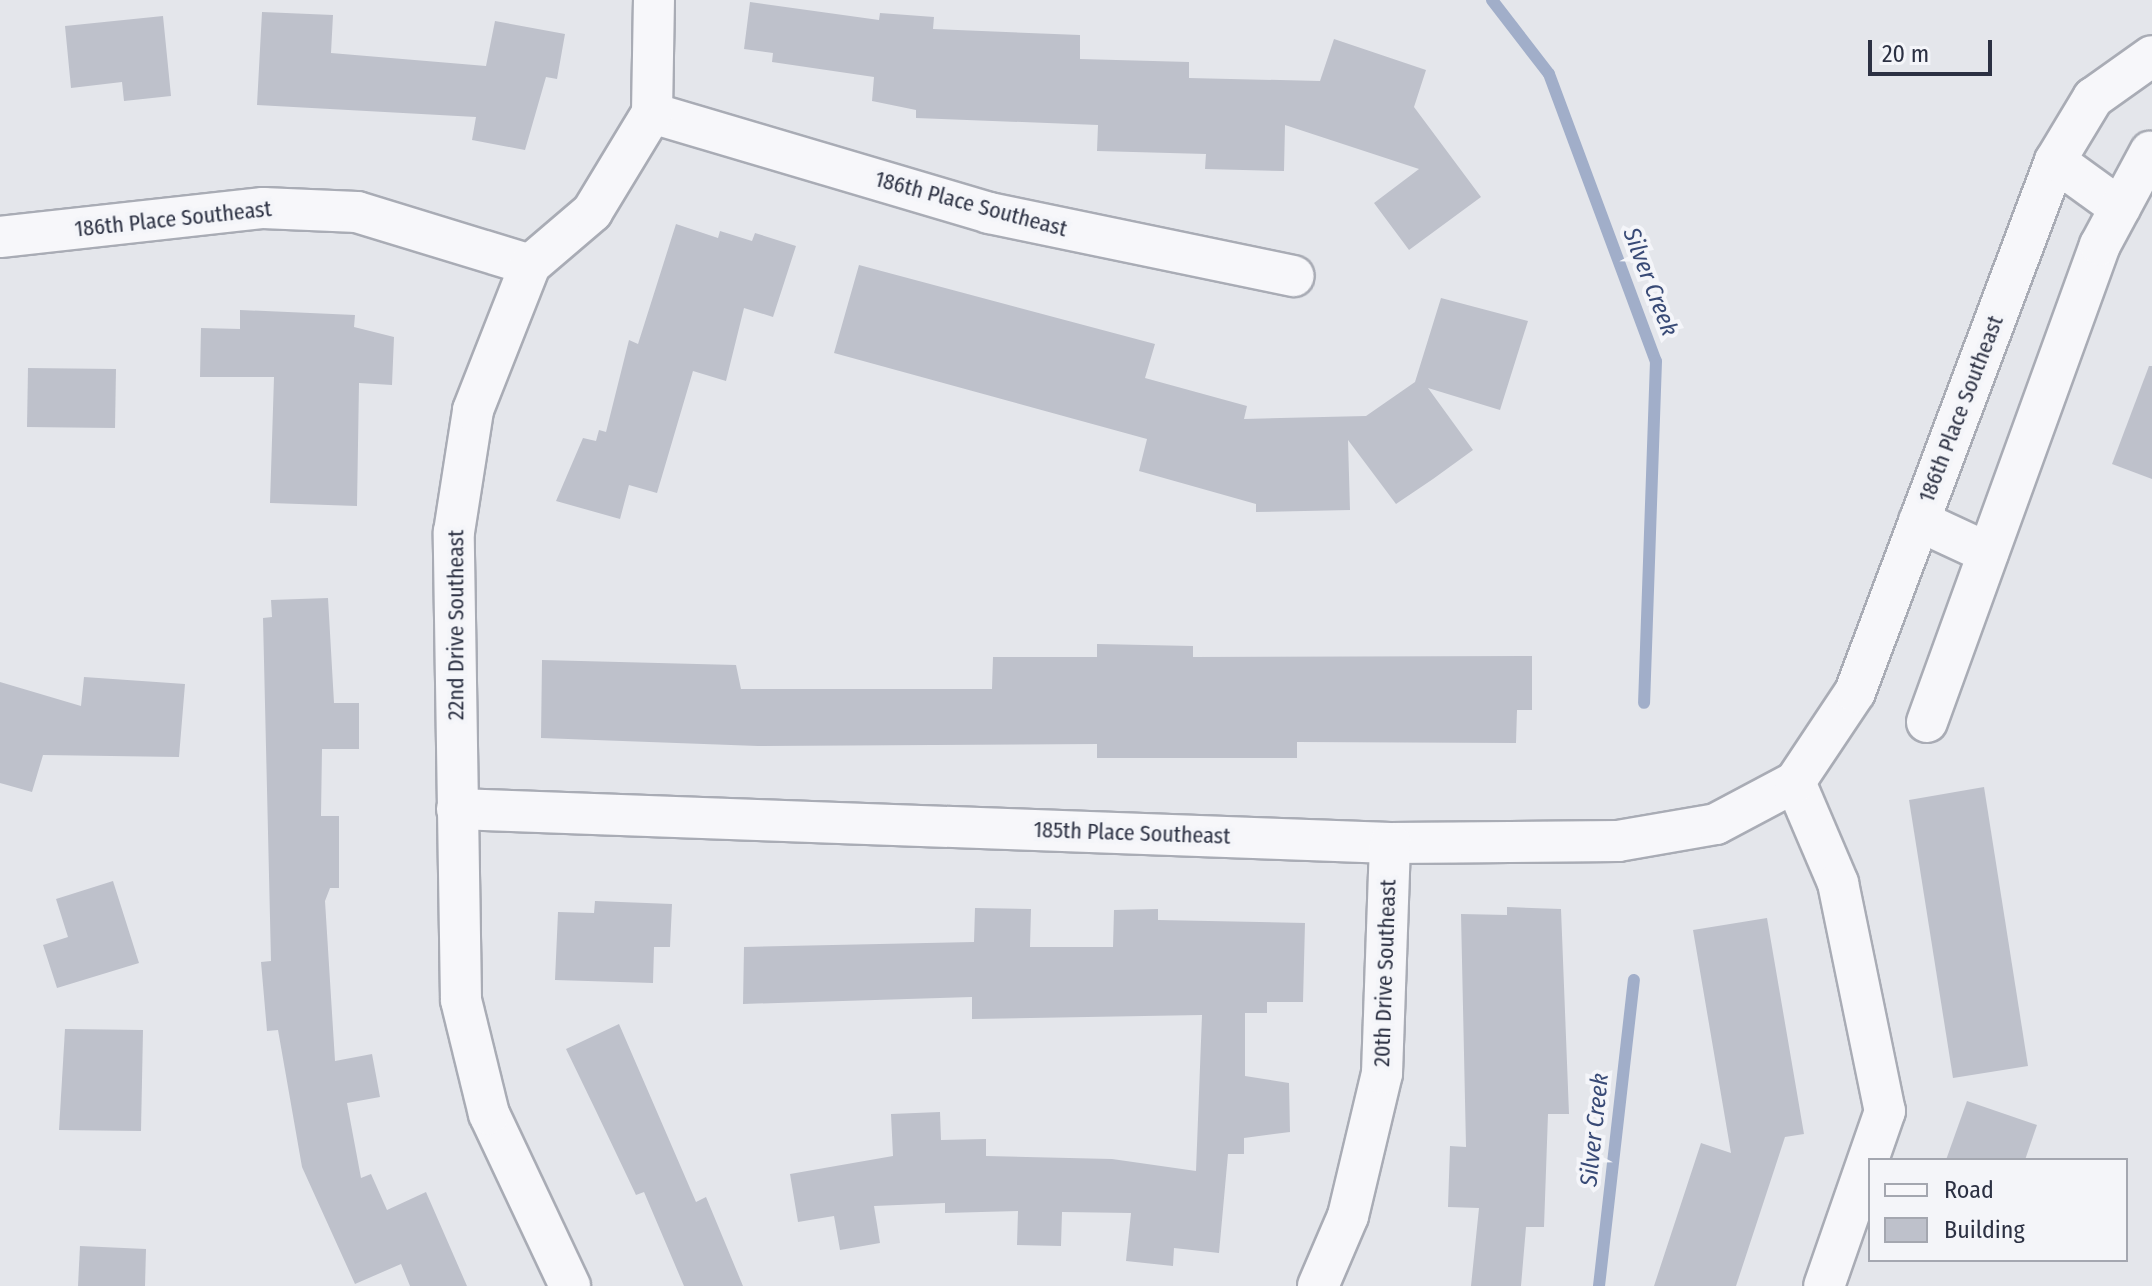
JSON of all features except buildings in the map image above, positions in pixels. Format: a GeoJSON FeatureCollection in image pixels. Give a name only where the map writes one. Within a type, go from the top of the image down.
{"type":"FeatureCollection","features":[{"type":"Feature","properties":{"kind":"street"},"geometry":{"type":"LineString","coordinates":[[652,113],[654,0]]}},
{"type":"Feature","properties":{"kind":"street","name":"186th Place Southeast"},"geometry":{"type":"LineString","coordinates":[[1795,782],[1855,692],[2055,161],[2093,98],[2152,56]]}},
{"type":"Feature","properties":{"kind":"street","name":"22nd Drive Southeast"},"geometry":{"type":"LineString","coordinates":[[570,1286],[489,1114],[461,1000],[454,532],[473,410],[530,265],[592,212],[652,113]]}},
{"type":"Feature","properties":{"kind":"street","name":"186th Place Southeast"},"geometry":{"type":"LineString","coordinates":[[652,113],[989,213],[1294,276]]}},
{"type":"Feature","properties":{"kind":"street"},"geometry":{"type":"LineString","coordinates":[[1927,722],[2120,208],[2150,152]]}},
{"type":"Feature","properties":{"kind":"street"},"geometry":{"type":"LineString","coordinates":[[2055,161],[2120,208]]}},
{"type":"Feature","properties":{"kind":"street","name":"186th Place Southeast"},"geometry":{"type":"LineString","coordinates":[[0,237],[263,208],[357,212],[530,265]]}},
{"type":"Feature","properties":{"kind":"street"},"geometry":{"type":"LineString","coordinates":[[1919,521],[1988,553]]}},
{"type":"Feature","properties":{"kind":"street"},"geometry":{"type":"LineString","coordinates":[[1795,782],[1838,883],[1885,1111],[1869,1158]]}},
{"type":"Feature","properties":{"kind":"street","name":"185th Place Southeast"},"geometry":{"type":"LineString","coordinates":[[457,809],[1390,843],[1618,841],[1716,824],[1795,782]]}},
{"type":"Feature","properties":{"kind":"street","name":"20th Drive Southeast"},"geometry":{"type":"LineString","coordinates":[[1318,1286],[1348,1216],[1382,1073],[1390,843]]}},
{"type":"Feature","properties":{"kind":"street"},"geometry":{"type":"LineString","coordinates":[[1824,1286],[1868,1160]]}},
{"type":"Feature","properties":{"kind":"waterway","name":"Silver Creek"},"geometry":{"type":"LineString","coordinates":[[1492,0],[1549,74],[1656,361],[1644,703]]}},
{"type":"Feature","properties":{"kind":"waterway","name":"Silver Creek"},"geometry":{"type":"LineString","coordinates":[[1599,1286],[1634,980]]}}]}
